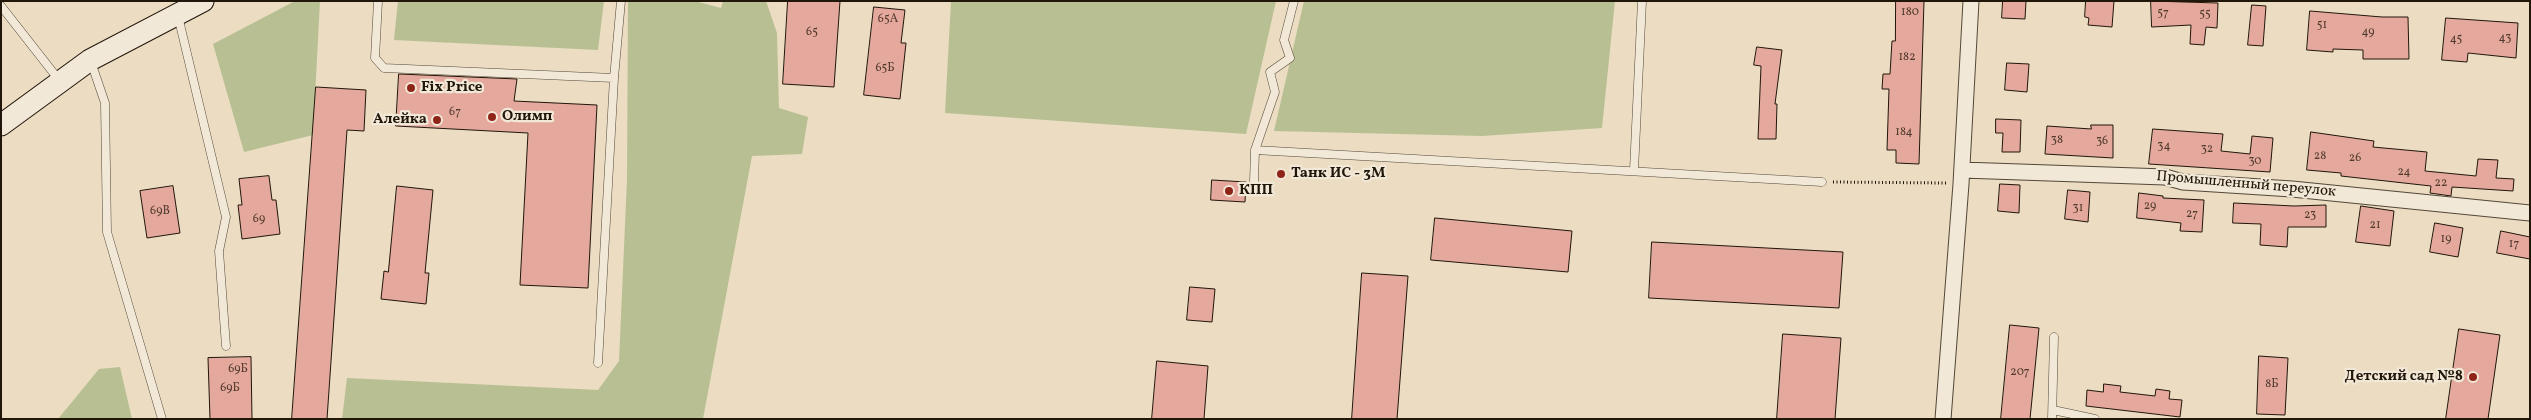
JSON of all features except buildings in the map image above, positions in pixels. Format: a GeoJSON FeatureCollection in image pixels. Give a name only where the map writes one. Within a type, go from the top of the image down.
{"type":"FeatureCollection","features":[{"type":"Feature","properties":{"kind":"main road"},"geometry":{"type":"LineString","coordinates":[[1,125],[90,60],[178,16],[203,1]]}},
{"type":"Feature","properties":{"kind":"street"},"geometry":{"type":"LineString","coordinates":[[1943,419],[1962,177],[1971,1]]}},
{"type":"Feature","properties":{"kind":"street","name":"Промышленный переулок"},"geometry":{"type":"LineString","coordinates":[[1962,177],[2165,177],[2183,182],[2292,189],[2530,213]]}},
{"type":"Feature","properties":{"kind":"lane"},"geometry":{"type":"LineString","coordinates":[[378,1],[375,58],[384,68],[614,78]]}},
{"type":"Feature","properties":{"kind":"lane"},"geometry":{"type":"LineString","coordinates":[[598,363],[614,78],[621,1]]}},
{"type":"Feature","properties":{"kind":"lane"},"geometry":{"type":"LineString","coordinates":[[1254,182],[1255,150],[1275,92],[1270,72],[1290,58],[1284,40],[1294,1]]}},
{"type":"Feature","properties":{"kind":"lane"},"geometry":{"type":"LineString","coordinates":[[1634,170],[1642,1]]}},
{"type":"Feature","properties":{"kind":"lane"},"geometry":{"type":"LineString","coordinates":[[1,6],[60,82]]}},
{"type":"Feature","properties":{"kind":"lane"},"geometry":{"type":"LineString","coordinates":[[178,16],[226,217],[219,251],[226,346]]}},
{"type":"Feature","properties":{"kind":"lane"},"geometry":{"type":"LineString","coordinates":[[90,60],[105,103],[107,232],[162,419]]}},
{"type":"Feature","properties":{"kind":"lane"},"geometry":{"type":"LineString","coordinates":[[1255,150],[1822,182]]}},
{"type":"Feature","properties":{"kind":"lane"},"geometry":{"type":"LineString","coordinates":[[2054,337],[2053,415],[2095,419]]}},
{"type":"Feature","properties":{"kind":"path"},"geometry":{"type":"LineString","coordinates":[[1822,182],[1962,177]]}},
{"type":"Feature","properties":{"kind":"green space"},"geometry":{"type":"Polygon","coordinates":[[[295,1],[320,1],[313,135],[244,152],[213,44],[295,1]]]}},
{"type":"Feature","properties":{"kind":"green space"},"geometry":{"type":"Polygon","coordinates":[[[398,1],[604,1],[598,50],[394,40],[398,1]]]}},
{"type":"Feature","properties":{"kind":"green space"},"geometry":{"type":"Polygon","coordinates":[[[628,1],[695,1],[721,8],[723,1],[766,1],[777,33],[779,108],[808,117],[802,154],[752,156],[703,419],[342,419],[347,378],[598,390],[619,361],[627,179],[628,1]]]}},
{"type":"Feature","properties":{"kind":"green space"},"geometry":{"type":"Polygon","coordinates":[[[951,1],[1276,1],[1246,134],[945,113],[951,1]]]}},
{"type":"Feature","properties":{"kind":"green space"},"geometry":{"type":"Polygon","coordinates":[[[1304,1],[1615,1],[1602,128],[1482,136],[1274,131],[1304,1]]]}},
{"type":"Feature","properties":{"kind":"green space"},"geometry":{"type":"Polygon","coordinates":[[[120,367],[132,419],[58,419],[99,369],[120,367]]]}},
{"type":"Feature","properties":{"kind":"place","name":"Fix Price"},"geometry":{"type":"Point","coordinates":[411,88]}},
{"type":"Feature","properties":{"kind":"place","name":"Олимп"},"geometry":{"type":"Point","coordinates":[492,117]}},
{"type":"Feature","properties":{"kind":"place","name":"Алейка"},"geometry":{"type":"Point","coordinates":[437,120]}},
{"type":"Feature","properties":{"kind":"place","name":"Танк ИС - 3М"},"geometry":{"type":"Point","coordinates":[1281,174]}},
{"type":"Feature","properties":{"kind":"place","name":"КПП"},"geometry":{"type":"Point","coordinates":[1229,191]}},
{"type":"Feature","properties":{"kind":"place","name":"Детский сад №8"},"geometry":{"type":"Point","coordinates":[2473,377]}}]}
